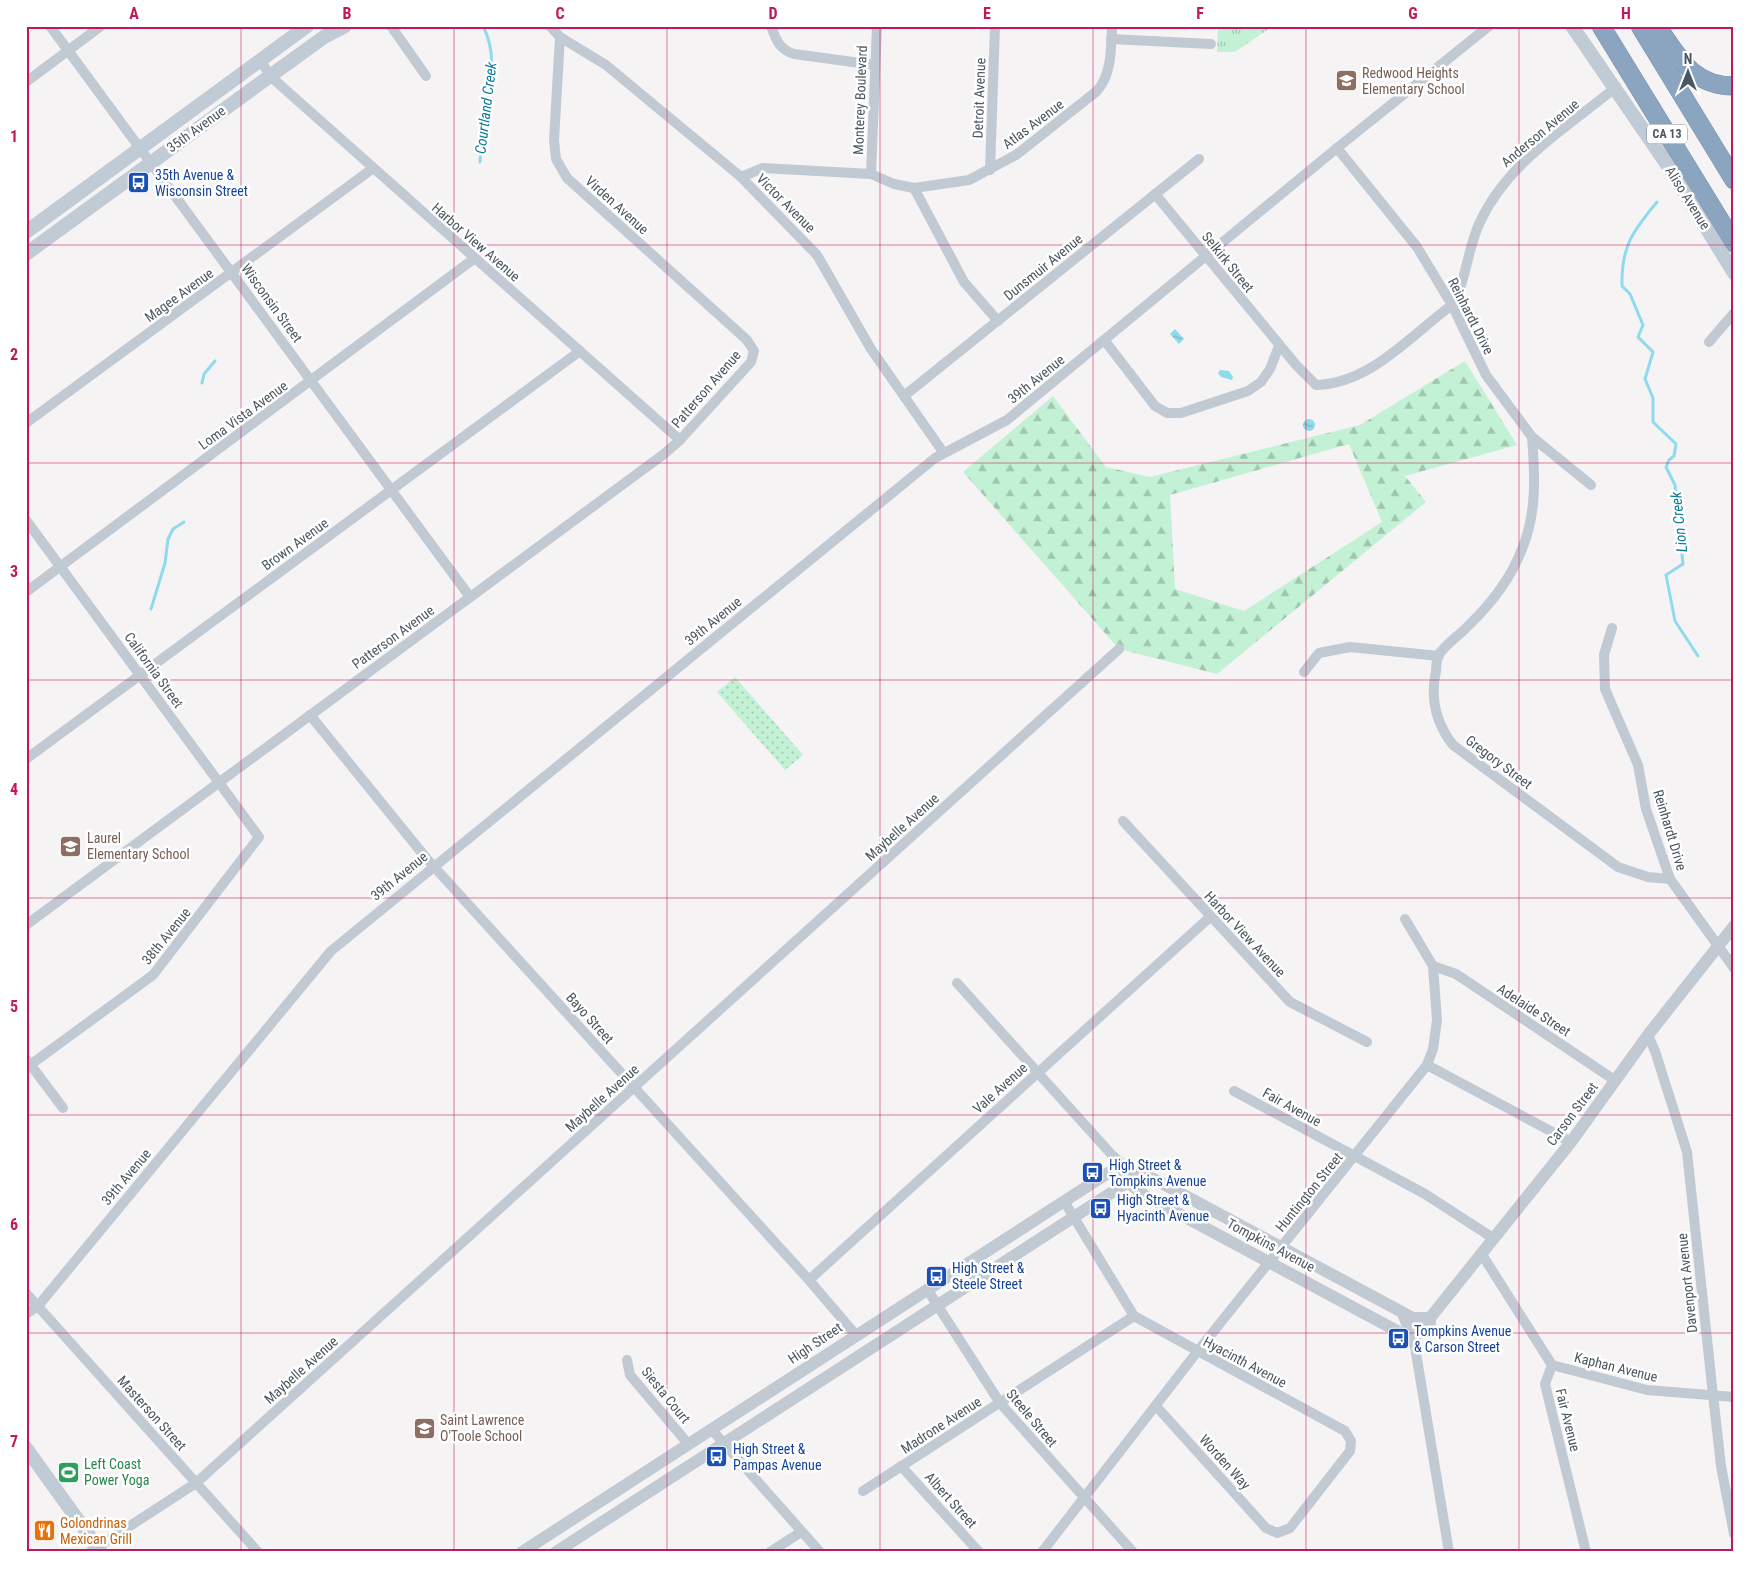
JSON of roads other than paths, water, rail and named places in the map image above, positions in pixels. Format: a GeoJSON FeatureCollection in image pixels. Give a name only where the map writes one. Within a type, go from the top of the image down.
{"type":"FeatureCollection","features":[{"type":"Feature","properties":{"kind":"highway","name":"CA 13"},"geometry":{"type":"LineString","coordinates":[[1601,26],[1734,242]]}},
{"type":"Feature","properties":{"kind":"highway","name":"CA 13"},"geometry":{"type":"LineString","coordinates":[[1640,26],[1734,180]]}},
{"type":"Feature","properties":{"kind":"highway"},"geometry":{"type":"LineString","coordinates":[[1657,26],[1693,74],[1712,85],[1734,86]]}},
{"type":"Feature","properties":{"kind":"main road","name":"35th Avenue"},"geometry":{"type":"LineString","coordinates":[[26,232],[307,26]]}},
{"type":"Feature","properties":{"kind":"main road","name":"35th Avenue"},"geometry":{"type":"LineString","coordinates":[[26,254],[324,37],[345,26]]}},
{"type":"Feature","properties":{"kind":"main road","name":"Aliso Avenue"},"geometry":{"type":"LineString","coordinates":[[1572,26],[1668,166],[1734,273]]}},
{"type":"Feature","properties":{"kind":"main road"},"geometry":{"type":"LineString","coordinates":[[26,1448],[96,1550]]}},
{"type":"Feature","properties":{"kind":"street","name":"Wisconsin Street"},"geometry":{"type":"LineString","coordinates":[[50,26],[141,147],[470,597]]}},
{"type":"Feature","properties":{"kind":"street"},"geometry":{"type":"LineString","coordinates":[[26,82],[101,26]]}},
{"type":"Feature","properties":{"kind":"street"},"geometry":{"type":"LineString","coordinates":[[391,26],[426,76]]}},
{"type":"Feature","properties":{"kind":"street","name":"Victor Avenue"},"geometry":{"type":"LineString","coordinates":[[550,26],[560,37],[606,65],[741,177],[817,255],[871,349],[943,452]]}},
{"type":"Feature","properties":{"kind":"street"},"geometry":{"type":"LineString","coordinates":[[771,26],[776,42],[783,51],[875,65]]}},
{"type":"Feature","properties":{"kind":"street","name":"Monterey Boulevard"},"geometry":{"type":"LineString","coordinates":[[871,174],[877,26]]}},
{"type":"Feature","properties":{"kind":"street","name":"Detroit Avenue"},"geometry":{"type":"LineString","coordinates":[[990,170],[995,26]]}},
{"type":"Feature","properties":{"kind":"street","name":"Atlas Avenue"},"geometry":{"type":"LineString","coordinates":[[741,177],[763,168],[871,174],[894,184],[914,188],[969,180],[1016,155],[1097,91],[1104,82],[1112,26]]}},
{"type":"Feature","properties":{"kind":"street","name":"39th Avenue"},"geometry":{"type":"LineString","coordinates":[[26,1314],[38,1306],[331,950],[943,452],[1008,420],[1337,148],[1489,26]]}},
{"type":"Feature","properties":{"kind":"street","name":"Virden Avenue"},"geometry":{"type":"LineString","coordinates":[[560,37],[554,140],[556,160],[566,178],[747,340],[754,351]]}},
{"type":"Feature","properties":{"kind":"street"},"geometry":{"type":"LineString","coordinates":[[1111,39],[1211,44]]}},
{"type":"Feature","properties":{"kind":"street","name":"Harbor View Avenue"},"geometry":{"type":"LineString","coordinates":[[260,59],[270,76],[372,169],[680,440]]}},
{"type":"Feature","properties":{"kind":"street","name":"Anderson Avenue"},"geometry":{"type":"LineString","coordinates":[[1316,385],[1333,385],[1373,367],[1452,305],[1460,291],[1465,264],[1476,230],[1502,185],[1534,153],[1615,88]]}},
{"type":"Feature","properties":{"kind":"street","name":"Reinhardt Drive"},"geometry":{"type":"LineString","coordinates":[[1337,148],[1417,247],[1452,305],[1486,375],[1532,437],[1591,485]]}},
{"type":"Feature","properties":{"kind":"street","name":"Dunsmuir Avenue"},"geometry":{"type":"LineString","coordinates":[[904,396],[1199,159]]}},
{"type":"Feature","properties":{"kind":"street","name":"Magee Avenue"},"geometry":{"type":"LineString","coordinates":[[26,423],[233,273],[372,169]]}},
{"type":"Feature","properties":{"kind":"street"},"geometry":{"type":"LineString","coordinates":[[914,188],[964,282],[998,321]]}},
{"type":"Feature","properties":{"kind":"street","name":"Selkirk Street"},"geometry":{"type":"LineString","coordinates":[[1155,194],[1279,346],[1316,385]]}},
{"type":"Feature","properties":{"kind":"street","name":"Loma Vista Avenue"},"geometry":{"type":"LineString","coordinates":[[26,592],[475,258]]}},
{"type":"Feature","properties":{"kind":"street"},"geometry":{"type":"LineString","coordinates":[[1709,342],[1734,313]]}},
{"type":"Feature","properties":{"kind":"street"},"geometry":{"type":"LineString","coordinates":[[1105,341],[1155,406],[1168,413],[1181,413],[1248,392],[1261,382],[1270,369],[1279,346]]}},
{"type":"Feature","properties":{"kind":"street","name":"Brown Avenue"},"geometry":{"type":"LineString","coordinates":[[26,759],[580,351]]}},
{"type":"Feature","properties":{"kind":"street","name":"Patterson Avenue"},"geometry":{"type":"LineString","coordinates":[[26,925],[680,440],[751,362],[754,351]]}},
{"type":"Feature","properties":{"kind":"street"},"geometry":{"type":"LineString","coordinates":[[1304,672],[1319,653],[1350,647],[1438,656],[1470,624],[1498,591],[1522,549],[1533,513],[1535,488],[1532,437]]}},
{"type":"Feature","properties":{"kind":"street","name":"California Street"},"geometry":{"type":"LineString","coordinates":[[26,520],[259,837]]}},
{"type":"Feature","properties":{"kind":"street","name":"Reinhardt Drive"},"geometry":{"type":"LineString","coordinates":[[1612,628],[1604,655],[1605,689],[1638,765],[1646,809],[1670,879],[1734,968]]}},
{"type":"Feature","properties":{"kind":"street","name":"Maybelle Avenue"},"geometry":{"type":"LineString","coordinates":[[96,1550],[196,1483],[1119,649]]}},
{"type":"Feature","properties":{"kind":"street","name":"Gregory Street"},"geometry":{"type":"LineString","coordinates":[[1438,656],[1432,690],[1438,719],[1453,745],[1618,868],[1648,877],[1670,879]]}},
{"type":"Feature","properties":{"kind":"street","name":"Bayo Street"},"geometry":{"type":"LineString","coordinates":[[310,716],[434,865],[809,1280],[855,1334]]}},
{"type":"Feature","properties":{"kind":"street","name":"Harbor View Avenue"},"geometry":{"type":"LineString","coordinates":[[1123,821],[1290,1002],[1367,1042]]}},
{"type":"Feature","properties":{"kind":"street","name":"38th Avenue"},"geometry":{"type":"LineString","coordinates":[[28,1064],[153,975],[259,837]]}},
{"type":"Feature","properties":{"kind":"street","name":"Vale Avenue"},"geometry":{"type":"LineString","coordinates":[[809,1280],[1210,917]]}},
{"type":"Feature","properties":{"kind":"street","name":"Huntington Street"},"geometry":{"type":"LineString","coordinates":[[1042,1552],[1197,1352],[1427,1065],[1433,1049],[1437,1020],[1433,966],[1405,919]]}},
{"type":"Feature","properties":{"kind":"street","name":"Carson Street"},"geometry":{"type":"LineString","coordinates":[[1430,1318],[1571,1142],[1648,1035],[1733,927]]}},
{"type":"Feature","properties":{"kind":"street","name":"Adelaide Street"},"geometry":{"type":"LineString","coordinates":[[1433,966],[1456,974],[1616,1081]]}},
{"type":"Feature","properties":{"kind":"street","name":"Tompkins Avenue"},"geometry":{"type":"LineString","coordinates":[[957,983],[1112,1155],[1144,1195],[1412,1339]]}},
{"type":"Feature","properties":{"kind":"street","name":"Davenport Avenue"},"geometry":{"type":"LineString","coordinates":[[1648,1035],[1655,1051],[1687,1152],[1712,1395],[1721,1466],[1734,1534]]}},
{"type":"Feature","properties":{"kind":"street"},"geometry":{"type":"LineString","coordinates":[[28,1064],[63,1108]]}},
{"type":"Feature","properties":{"kind":"street"},"geometry":{"type":"LineString","coordinates":[[1427,1065],[1571,1142]]}},
{"type":"Feature","properties":{"kind":"street","name":"Fair Avenue"},"geometry":{"type":"LineString","coordinates":[[1234,1091],[1425,1194],[1493,1238]]}},
{"type":"Feature","properties":{"kind":"street","name":"High Street"},"geometry":{"type":"LineString","coordinates":[[526,1551],[855,1334],[1111,1171],[1128,1176]]}},
{"type":"Feature","properties":{"kind":"street"},"geometry":{"type":"LineString","coordinates":[[556,1552],[1074,1217],[1128,1176]]}},
{"type":"Feature","properties":{"kind":"street","name":"Tompkins Avenue"},"geometry":{"type":"LineString","coordinates":[[1128,1176],[1154,1179],[1414,1318],[1430,1318]]}},
{"type":"Feature","properties":{"kind":"street","name":"Hyacinth Avenue"},"geometry":{"type":"LineString","coordinates":[[1064,1201],[1134,1316],[1345,1431],[1351,1441],[1350,1451],[1345,1460],[1290,1528],[1277,1533]]}},
{"type":"Feature","properties":{"kind":"street"},"geometry":{"type":"LineString","coordinates":[[1481,1253],[1552,1365]]}},
{"type":"Feature","properties":{"kind":"street","name":"Steele Street"},"geometry":{"type":"LineString","coordinates":[[927,1289],[1000,1403],[1133,1552]]}},
{"type":"Feature","properties":{"kind":"street","name":"Masterson Street"},"geometry":{"type":"LineString","coordinates":[[26,1293],[258,1552]]}},
{"type":"Feature","properties":{"kind":"street"},"geometry":{"type":"LineString","coordinates":[[1401,1311],[1415,1347],[1449,1552]]}},
{"type":"Feature","properties":{"kind":"street","name":"Madrone Avenue"},"geometry":{"type":"LineString","coordinates":[[863,1491],[1134,1316]]}},
{"type":"Feature","properties":{"kind":"street"},"geometry":{"type":"LineString","coordinates":[[1412,1339],[1425,1329],[1430,1323],[1430,1318]]}},
{"type":"Feature","properties":{"kind":"street","name":"Siesta Court"},"geometry":{"type":"LineString","coordinates":[[628,1360],[630,1375],[689,1445]]}},
{"type":"Feature","properties":{"kind":"street","name":"Kaphan Avenue"},"geometry":{"type":"LineString","coordinates":[[1552,1365],[1647,1390],[1734,1397]]}},
{"type":"Feature","properties":{"kind":"street","name":"Fair Avenue"},"geometry":{"type":"LineString","coordinates":[[1552,1365],[1545,1384],[1586,1552]]}},
{"type":"Feature","properties":{"kind":"street","name":"Worden Way"},"geometry":{"type":"LineString","coordinates":[[1156,1406],[1266,1528],[1277,1533]]}},
{"type":"Feature","properties":{"kind":"street"},"geometry":{"type":"LineString","coordinates":[[712,1430],[820,1552]]}},
{"type":"Feature","properties":{"kind":"street","name":"Albert Street"},"geometry":{"type":"LineString","coordinates":[[901,1466],[979,1552]]}},
{"type":"Feature","properties":{"kind":"street"},"geometry":{"type":"LineString","coordinates":[[770,1552],[801,1532]]}},
{"type":"Feature","properties":{"kind":"water"},"geometry":{"type":"Polygon","coordinates":[[[1175,329],[1184,339],[1179,344],[1170,334],[1175,329]]]}},
{"type":"Feature","properties":{"kind":"water"},"geometry":{"type":"Polygon","coordinates":[[[1220,370],[1229,371],[1233,377],[1232,380],[1221,377],[1218,373],[1220,370]]]}},
{"type":"Feature","properties":{"kind":"water"},"geometry":{"type":"Polygon","coordinates":[[[1309,419],[1315,425],[1309,431],[1303,425],[1309,419]]]}},
{"type":"Feature","properties":{"kind":"waterway","name":"Courtland Creek"},"geometry":{"type":"LineString","coordinates":[[480,162],[492,60],[491,49],[483,26]]}},
{"type":"Feature","properties":{"kind":"waterway","name":"Lion Creek"},"geometry":{"type":"LineString","coordinates":[[1657,202],[1635,231],[1626,249],[1622,272],[1622,286],[1630,294],[1643,325],[1638,337],[1653,352],[1645,379],[1653,398],[1653,422],[1676,444],[1674,456],[1669,460],[1666,467],[1675,485],[1683,564],[1666,575],[1675,621],[1698,656]]}},
{"type":"Feature","properties":{"kind":"waterway","name":"Courtland Creek"},"geometry":{"type":"LineString","coordinates":[[202,383],[204,374],[215,361]]}},
{"type":"Feature","properties":{"kind":"waterway","name":"Courtland Creek"},"geometry":{"type":"LineString","coordinates":[[151,609],[165,563],[168,539],[173,529],[184,522]]}},
{"type":"Feature","properties":{"kind":"place","name":"Redwood Heights Elementary School"},"geometry":{"type":"Point","coordinates":[1346,81]}},
{"type":"Feature","properties":{"kind":"place","name":"35th Avenue & Wisconsin Street"},"geometry":{"type":"Point","coordinates":[139,183]}},
{"type":"Feature","properties":{"kind":"place","name":"Laurel Elementary School"},"geometry":{"type":"Point","coordinates":[71,846]}},
{"type":"Feature","properties":{"kind":"place","name":"High Street & Tompkins Avenue"},"geometry":{"type":"Point","coordinates":[1093,1173]}},
{"type":"Feature","properties":{"kind":"place","name":"High Street & Hyacinth Avenue"},"geometry":{"type":"Point","coordinates":[1101,1208]}},
{"type":"Feature","properties":{"kind":"place","name":"High Street & Steele Street"},"geometry":{"type":"Point","coordinates":[936,1276]}},
{"type":"Feature","properties":{"kind":"place","name":"Tompkins Avenue & Carson Street"},"geometry":{"type":"Point","coordinates":[1398,1339]}},
{"type":"Feature","properties":{"kind":"place","name":"Saint Lawrence O'Toole School"},"geometry":{"type":"Point","coordinates":[424,1428]}},
{"type":"Feature","properties":{"kind":"place","name":"High Street & Pampas Avenue"},"geometry":{"type":"Point","coordinates":[717,1457]}},
{"type":"Feature","properties":{"kind":"place","name":"Left Coast Power Yoga"},"geometry":{"type":"Point","coordinates":[68,1472]}},
{"type":"Feature","properties":{"kind":"place","name":"Golondrinas Mexican Grill"},"geometry":{"type":"Point","coordinates":[44,1531]}}]}
